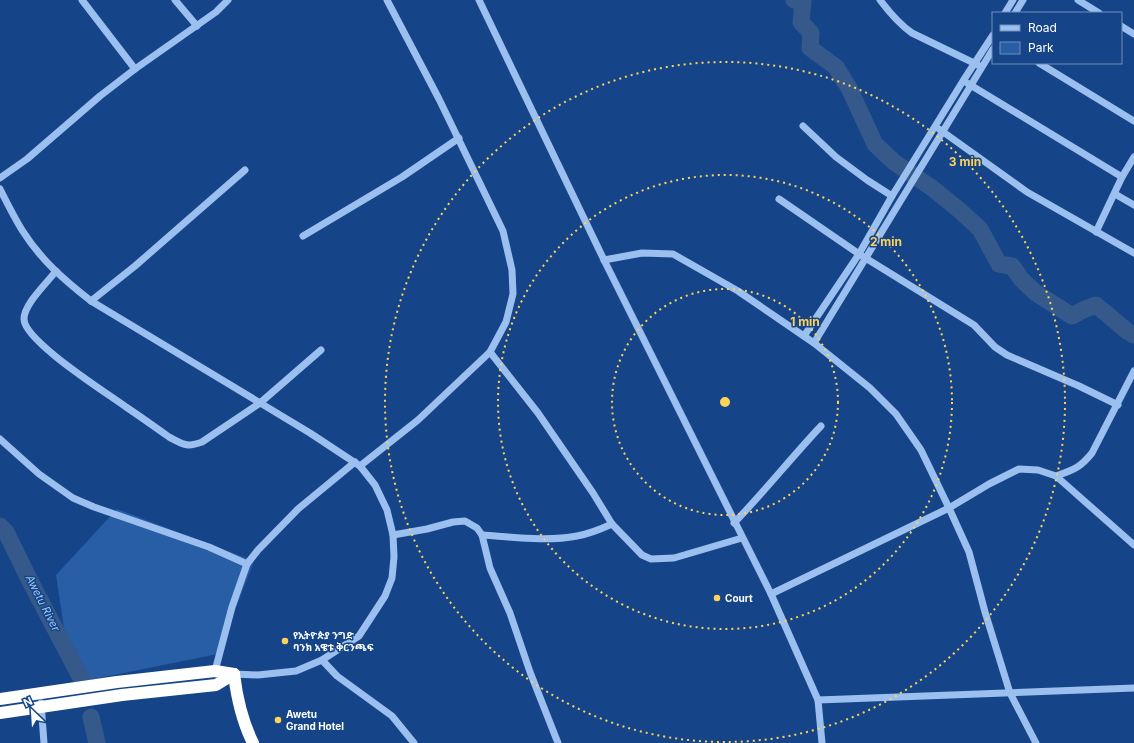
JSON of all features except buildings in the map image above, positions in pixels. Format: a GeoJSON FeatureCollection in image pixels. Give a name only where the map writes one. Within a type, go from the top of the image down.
{"type":"FeatureCollection","features":[{"type":"Feature","properties":{"kind":"highway"},"geometry":{"type":"LineString","coordinates":[[0,699],[117,682],[214,671],[234,674]]}},
{"type":"Feature","properties":{"kind":"highway"},"geometry":{"type":"LineString","coordinates":[[0,714],[122,695],[216,685],[234,674]]}},
{"type":"Feature","properties":{"kind":"highway"},"geometry":{"type":"LineString","coordinates":[[234,674],[236,695],[241,714],[253,743]]}},
{"type":"Feature","properties":{"kind":"street"},"geometry":{"type":"LineString","coordinates":[[82,0],[135,70]]}},
{"type":"Feature","properties":{"kind":"street"},"geometry":{"type":"LineString","coordinates":[[175,0],[197,26]]}},
{"type":"Feature","properties":{"kind":"street"},"geometry":{"type":"LineString","coordinates":[[0,178],[27,159],[100,96],[216,12],[228,0]]}},
{"type":"Feature","properties":{"kind":"street"},"geometry":{"type":"LineString","coordinates":[[214,671],[232,607],[247,564],[258,550],[293,514],[418,420],[490,352],[506,322],[513,294],[512,270],[503,231],[458,138],[387,0]]}},
{"type":"Feature","properties":{"kind":"street"},"geometry":{"type":"LineString","coordinates":[[479,0],[604,260],[734,523],[771,594],[818,700],[822,743]]}},
{"type":"Feature","properties":{"kind":"street"},"geometry":{"type":"LineString","coordinates":[[880,0],[887,10],[908,30],[978,65]]}},
{"type":"Feature","properties":{"kind":"street"},"geometry":{"type":"LineString","coordinates":[[1007,12],[1013,0]]}},
{"type":"Feature","properties":{"kind":"street"},"geometry":{"type":"LineString","coordinates":[[1016,12],[1023,0]]}},
{"type":"Feature","properties":{"kind":"street"},"geometry":{"type":"LineString","coordinates":[[1078,0],[1097,12]]}},
{"type":"Feature","properties":{"kind":"street"},"geometry":{"type":"LineString","coordinates":[[1122,27],[1134,34]]}},
{"type":"Feature","properties":{"kind":"street"},"geometry":{"type":"LineString","coordinates":[[814,343],[970,84],[992,37]]}},
{"type":"Feature","properties":{"kind":"street"},"geometry":{"type":"LineString","coordinates":[[804,336],[859,254],[892,196],[963,81],[992,49]]}},
{"type":"Feature","properties":{"kind":"street"},"geometry":{"type":"LineString","coordinates":[[1041,64],[1134,121]]}},
{"type":"Feature","properties":{"kind":"street"},"geometry":{"type":"LineString","coordinates":[[963,81],[1122,177]]}},
{"type":"Feature","properties":{"kind":"street"},"geometry":{"type":"LineString","coordinates":[[803,126],[836,157],[892,196]]}},
{"type":"Feature","properties":{"kind":"street"},"geometry":{"type":"LineString","coordinates":[[934,127],[942,131],[1027,192],[1134,253]]}},
{"type":"Feature","properties":{"kind":"street"},"geometry":{"type":"LineString","coordinates":[[303,236],[402,177],[458,138]]}},
{"type":"Feature","properties":{"kind":"street"},"geometry":{"type":"LineString","coordinates":[[1096,232],[1122,177],[1134,157]]}},
{"type":"Feature","properties":{"kind":"street"},"geometry":{"type":"LineString","coordinates":[[91,301],[135,266],[244,170]]}},
{"type":"Feature","properties":{"kind":"street"},"geometry":{"type":"LineString","coordinates":[[0,189],[22,230],[39,253],[64,280],[91,301],[358,464],[375,486],[387,510],[393,535],[394,557],[392,578],[385,596],[359,636],[322,660],[296,670],[258,675],[234,674]]}},
{"type":"Feature","properties":{"kind":"street"},"geometry":{"type":"LineString","coordinates":[[1115,194],[1134,205]]}},
{"type":"Feature","properties":{"kind":"street"},"geometry":{"type":"LineString","coordinates":[[779,199],[859,254],[974,325],[996,347],[1007,354],[1118,405]]}},
{"type":"Feature","properties":{"kind":"street"},"geometry":{"type":"LineString","coordinates":[[604,260],[642,253],[672,254],[738,291],[814,343],[870,388],[896,414],[921,450],[950,508],[969,552],[985,612],[1010,693],[1036,743]]}},
{"type":"Feature","properties":{"kind":"street"},"geometry":{"type":"LineString","coordinates":[[56,271],[25,312],[24,321],[27,328],[38,341],[74,371],[169,437],[183,444],[192,446],[213,435],[260,403],[321,350]]}},
{"type":"Feature","properties":{"kind":"street"},"geometry":{"type":"LineString","coordinates":[[490,352],[538,413],[593,493],[612,524],[642,555],[651,559],[674,558],[742,538]]}},
{"type":"Feature","properties":{"kind":"street"},"geometry":{"type":"LineString","coordinates":[[1056,476],[1079,467],[1092,453],[1118,405],[1134,371]]}},
{"type":"Feature","properties":{"kind":"street"},"geometry":{"type":"LineString","coordinates":[[734,523],[760,496],[800,448],[821,426]]}},
{"type":"Feature","properties":{"kind":"street"},"geometry":{"type":"LineString","coordinates":[[0,439],[39,474],[73,498],[94,507],[209,547],[247,564]]}},
{"type":"Feature","properties":{"kind":"street"},"geometry":{"type":"LineString","coordinates":[[771,594],[950,508],[989,484],[1019,468],[1038,470],[1056,476],[1134,545]]}},
{"type":"Feature","properties":{"kind":"street"},"geometry":{"type":"LineString","coordinates":[[393,535],[427,529],[453,522],[465,521],[477,528],[482,535],[490,568],[510,613],[530,672],[558,743]]}},
{"type":"Feature","properties":{"kind":"street"},"geometry":{"type":"LineString","coordinates":[[482,535],[542,539],[558,538],[577,536],[593,532],[612,524]]}},
{"type":"Feature","properties":{"kind":"street"},"geometry":{"type":"LineString","coordinates":[[322,660],[342,680],[392,716],[414,743]]}},
{"type":"Feature","properties":{"kind":"street"},"geometry":{"type":"LineString","coordinates":[[818,700],[1134,688]]}},
{"type":"Feature","properties":{"kind":"street"},"geometry":{"type":"LineString","coordinates":[[40,693],[44,743]]}},
{"type":"Feature","properties":{"kind":"green space"},"geometry":{"type":"Polygon","coordinates":[[[117,509],[254,561],[218,654],[89,680],[71,675],[56,575],[117,509]]]}},
{"type":"Feature","properties":{"kind":"waterway"},"geometry":{"type":"LineString","coordinates":[[794,0],[803,2],[801,22],[811,33],[810,48],[836,67],[849,88],[875,144],[894,162],[932,188],[980,229],[999,264],[1012,266],[1022,280],[1036,293],[1072,316],[1096,305],[1134,335]]}},
{"type":"Feature","properties":{"kind":"waterway","name":"Awetu River"},"geometry":{"type":"LineString","coordinates":[[0,526],[6,532],[83,682]]}},
{"type":"Feature","properties":{"kind":"waterway","name":"Awetu River"},"geometry":{"type":"LineString","coordinates":[[91,717],[97,743]]}},
{"type":"Feature","properties":{"kind":"place","name":"Court"},"geometry":{"type":"Point","coordinates":[717,598]}},
{"type":"Feature","properties":{"kind":"place","name":"የኢትዮጵያ ንግድ ባንክ አዌቱ ቅርንጫፍ"},"geometry":{"type":"Point","coordinates":[285,641]}},
{"type":"Feature","properties":{"kind":"place","name":"Awetu Grand Hotel"},"geometry":{"type":"Point","coordinates":[278,720]}}]}
